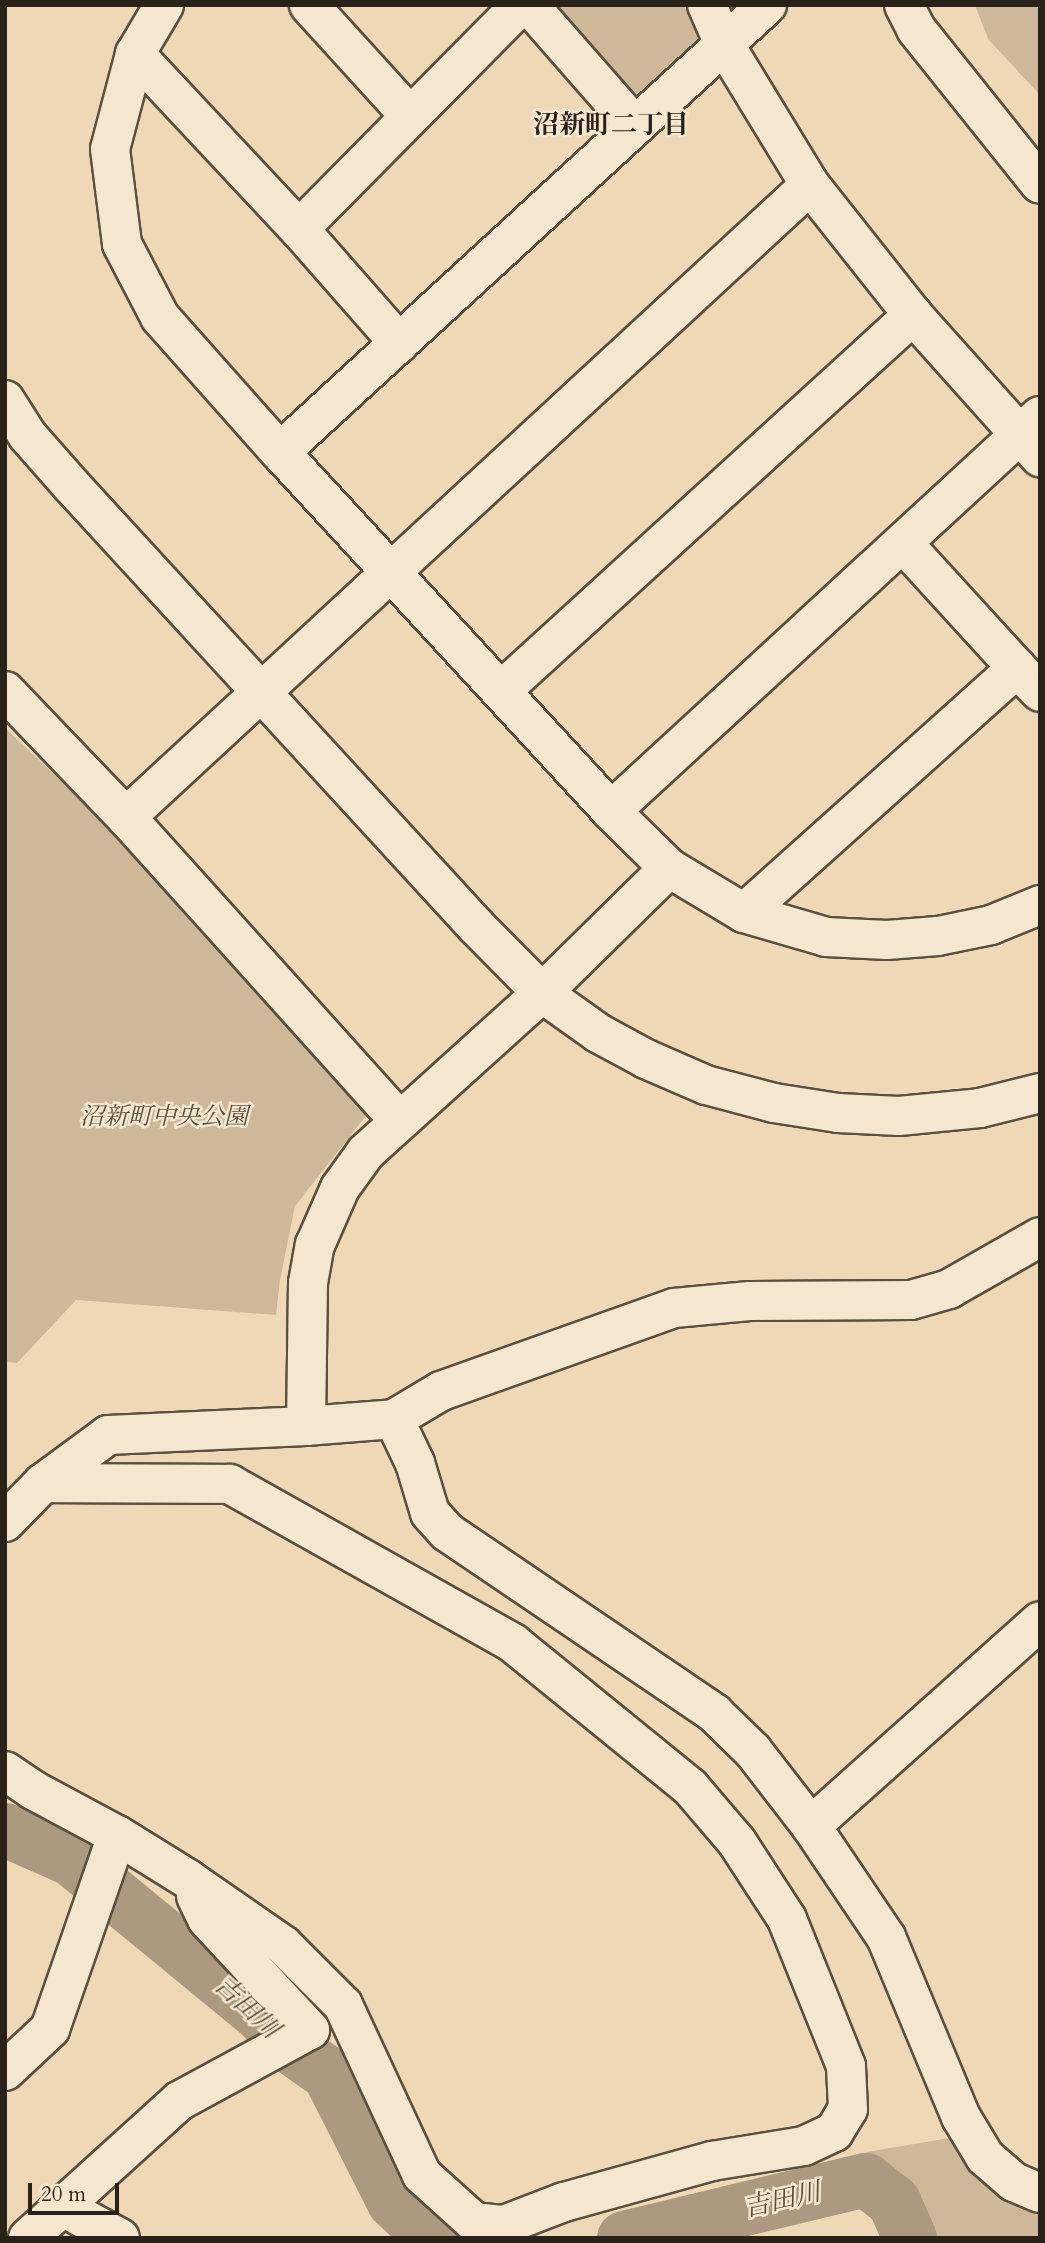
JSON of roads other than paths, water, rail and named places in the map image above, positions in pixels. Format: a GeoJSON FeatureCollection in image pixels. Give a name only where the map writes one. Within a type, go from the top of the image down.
{"type":"FeatureCollection","features":[{"type":"Feature","properties":{"kind":"street"},"geometry":{"type":"LineString","coordinates":[[164,5],[135,54],[110,149],[122,244],[160,317],[280,452],[611,811],[669,867],[744,913],[826,937],[887,940],[938,936],[991,925],[1040,905]]}},
{"type":"Feature","properties":{"kind":"street"},"geometry":{"type":"LineString","coordinates":[[309,5],[410,116]]}},
{"type":"Feature","properties":{"kind":"street"},"geometry":{"type":"LineString","coordinates":[[299,229],[522,5]]}},
{"type":"Feature","properties":{"kind":"street"},"geometry":{"type":"LineString","coordinates":[[529,5],[635,127]]}},
{"type":"Feature","properties":{"kind":"street"},"geometry":{"type":"LineString","coordinates":[[611,811],[903,543],[1033,436],[913,315],[810,186],[724,44],[707,5]]}},
{"type":"Feature","properties":{"kind":"street"},"geometry":{"type":"LineString","coordinates":[[280,452],[766,5]]}},
{"type":"Feature","properties":{"kind":"street"},"geometry":{"type":"LineString","coordinates":[[904,5],[924,39],[1040,184]]}},
{"type":"Feature","properties":{"kind":"street"},"geometry":{"type":"LineString","coordinates":[[135,54],[299,229],[399,342]]}},
{"type":"Feature","properties":{"kind":"street"},"geometry":{"type":"LineString","coordinates":[[125,817],[810,186]]}},
{"type":"Feature","properties":{"kind":"street"},"geometry":{"type":"LineString","coordinates":[[500,691],[913,315]]}},
{"type":"Feature","properties":{"kind":"street"},"geometry":{"type":"LineString","coordinates":[[5,400],[27,435],[476,926],[542,993],[598,1033],[646,1059],[706,1085],[774,1104],[838,1113],[900,1116],[980,1108],[1040,1093]]}},
{"type":"Feature","properties":{"kind":"street"},"geometry":{"type":"LineString","coordinates":[[744,913],[1029,680],[903,543]]}},
{"type":"Feature","properties":{"kind":"street"},"geometry":{"type":"LineString","coordinates":[[5,691],[125,817],[400,1121]]}},
{"type":"Feature","properties":{"kind":"street"},"geometry":{"type":"LineString","coordinates":[[306,1426],[309,1283],[315,1245],[340,1188],[366,1152],[542,993],[669,867]]}},
{"type":"Feature","properties":{"kind":"street"},"geometry":{"type":"LineString","coordinates":[[5,1522],[43,1483],[107,1435],[394,1419],[441,1391],[674,1308],[750,1301],[911,1300],[949,1289],[1040,1237]]}},
{"type":"Feature","properties":{"kind":"street"},"geometry":{"type":"LineString","coordinates":[[394,1419],[415,1464],[430,1513],[447,1531],[714,1713],[753,1751],[811,1826],[886,1937],[961,2117],[985,2157],[1014,2182],[1040,2193]]}},
{"type":"Feature","properties":{"kind":"street"},"geometry":{"type":"LineString","coordinates":[[5,1771],[33,1790],[117,1835],[188,1879],[282,1945],[343,2005],[422,2175],[474,2222],[504,2225],[564,2202],[712,2161],[804,2146],[834,2132],[848,2109],[846,2066],[787,1919],[737,1842],[690,1787],[513,1643],[230,1484],[43,1483]]}},
{"type":"Feature","properties":{"kind":"street"},"geometry":{"type":"LineString","coordinates":[[811,1826],[1040,1621]]}},
{"type":"Feature","properties":{"kind":"street"},"geometry":{"type":"LineString","coordinates":[[5,2071],[50,2029],[117,1835]]}},
{"type":"Feature","properties":{"kind":"street"},"geometry":{"type":"LineString","coordinates":[[28,2238],[179,2102],[310,2030],[207,1919],[188,1879]]}},
{"type":"Feature","properties":{"kind":"street"},"geometry":{"type":"LineString","coordinates":[[61,2206],[120,2238]]}},
{"type":"Feature","properties":{"kind":"waterway","name":"吉田川"},"geometry":{"type":"LineString","coordinates":[[5,1830],[71,1859],[260,2014],[286,2044],[329,2074],[394,2202],[432,2238]]}},
{"type":"Feature","properties":{"kind":"waterway","name":"吉田川"},"geometry":{"type":"LineString","coordinates":[[624,2238],[866,2180],[894,2202],[910,2238]]}},
{"type":"Feature","properties":{"kind":"district","name":"沼新町二丁目"},"geometry":{"type":"Point","coordinates":[611,125]}},
{"type":"Feature","properties":{"kind":"park label","name":"沼新町中央公園"},"geometry":{"type":"Point","coordinates":[164,1117]}}]}
